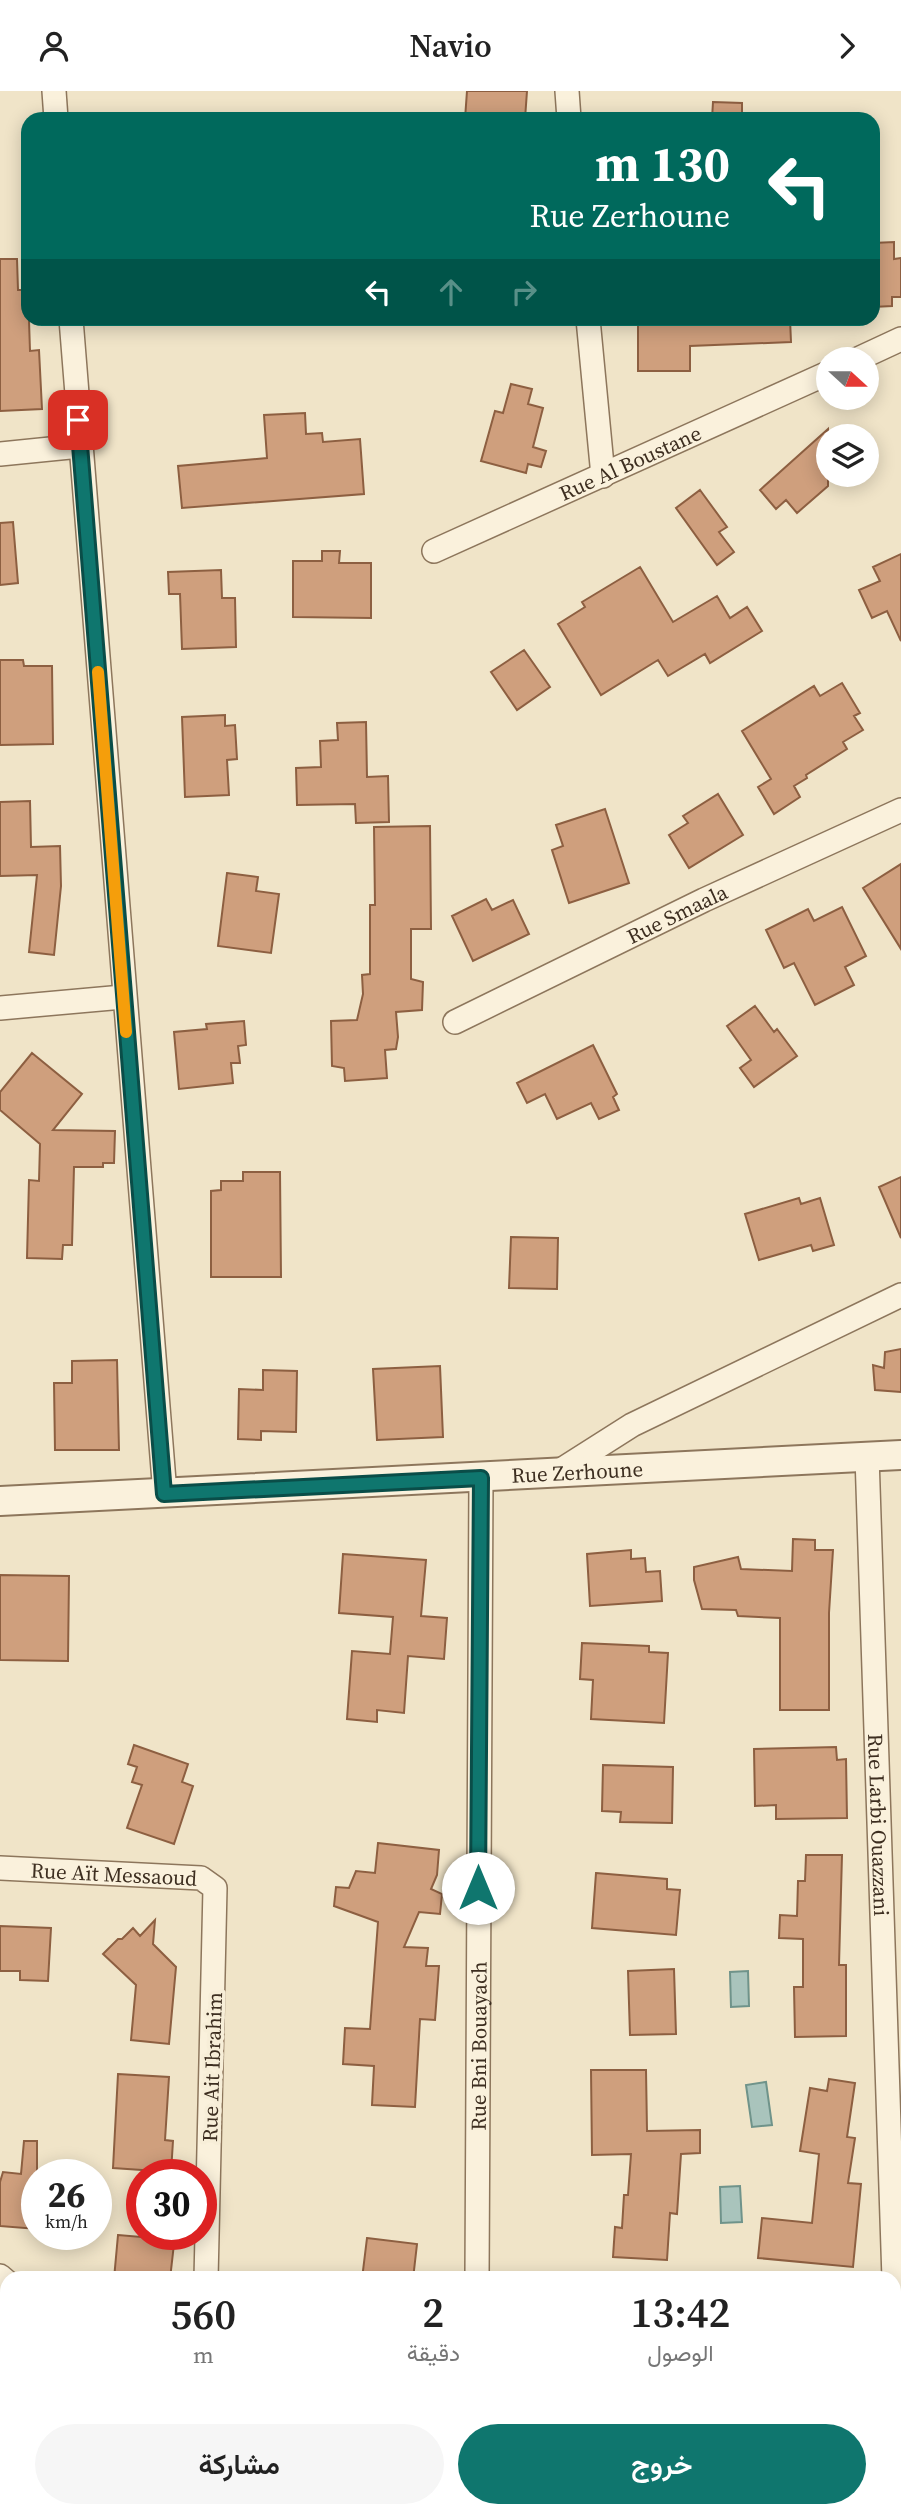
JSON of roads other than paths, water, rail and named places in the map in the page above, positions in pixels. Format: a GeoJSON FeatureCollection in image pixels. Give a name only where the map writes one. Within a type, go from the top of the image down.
{"type":"FeatureCollection","features":[{"type":"Feature","properties":{"kind":"street"},"geometry":{"type":"LineString","coordinates":[[54,91],[56,112]]}},
{"type":"Feature","properties":{"kind":"street"},"geometry":{"type":"LineString","coordinates":[[567,91],[568,112]]}},
{"type":"Feature","properties":{"kind":"street"},"geometry":{"type":"LineString","coordinates":[[71,326],[164,1494]]}},
{"type":"Feature","properties":{"kind":"street"},"geometry":{"type":"LineString","coordinates":[[589,326],[603,476]]}},
{"type":"Feature","properties":{"kind":"street"},"geometry":{"type":"LineString","coordinates":[[879,349],[901,339]]}},
{"type":"Feature","properties":{"kind":"street","name":"Rue Al Boustane"},"geometry":{"type":"LineString","coordinates":[[434,551],[816,378]]}},
{"type":"Feature","properties":{"kind":"street"},"geometry":{"type":"LineString","coordinates":[[0,454],[80,446]]}},
{"type":"Feature","properties":{"kind":"street","name":"Rue Smaala"},"geometry":{"type":"LineString","coordinates":[[455,1022],[704,900],[901,810]]}},
{"type":"Feature","properties":{"kind":"street"},"geometry":{"type":"LineString","coordinates":[[0,1008],[123,997]]}},
{"type":"Feature","properties":{"kind":"street"},"geometry":{"type":"LineString","coordinates":[[558,1472],[632,1425],[901,1295]]}},
{"type":"Feature","properties":{"kind":"street","name":"Rue Zerhoune"},"geometry":{"type":"LineString","coordinates":[[0,1501],[901,1455]]}},
{"type":"Feature","properties":{"kind":"street","name":"Rue Larbi Ouazzani"},"geometry":{"type":"LineString","coordinates":[[867,1456],[894,2271]]}},
{"type":"Feature","properties":{"kind":"street","name":"Rue Bni Bouayach"},"geometry":{"type":"LineString","coordinates":[[477,2271],[476,2039],[481,1478]]}},
{"type":"Feature","properties":{"kind":"street","name":"Rue Aït Messaoud"},"geometry":{"type":"LineString","coordinates":[[0,1868],[201,1878],[215,1888],[217,1898]]}},
{"type":"Feature","properties":{"kind":"street","name":"Rue Ait Ibrahim"},"geometry":{"type":"LineString","coordinates":[[206,2271],[217,1898]]}},
{"type":"Feature","properties":{"kind":"water"},"geometry":{"type":"Polygon","coordinates":[[[748,1971],[749,2006],[731,2007],[730,1972],[748,1971]]]}},
{"type":"Feature","properties":{"kind":"water"},"geometry":{"type":"Polygon","coordinates":[[[766,2082],[772,2125],[752,2127],[746,2085],[766,2082]]]}},
{"type":"Feature","properties":{"kind":"water"},"geometry":{"type":"Polygon","coordinates":[[[740,2186],[742,2222],[721,2223],[720,2187],[740,2186]]]}}]}
